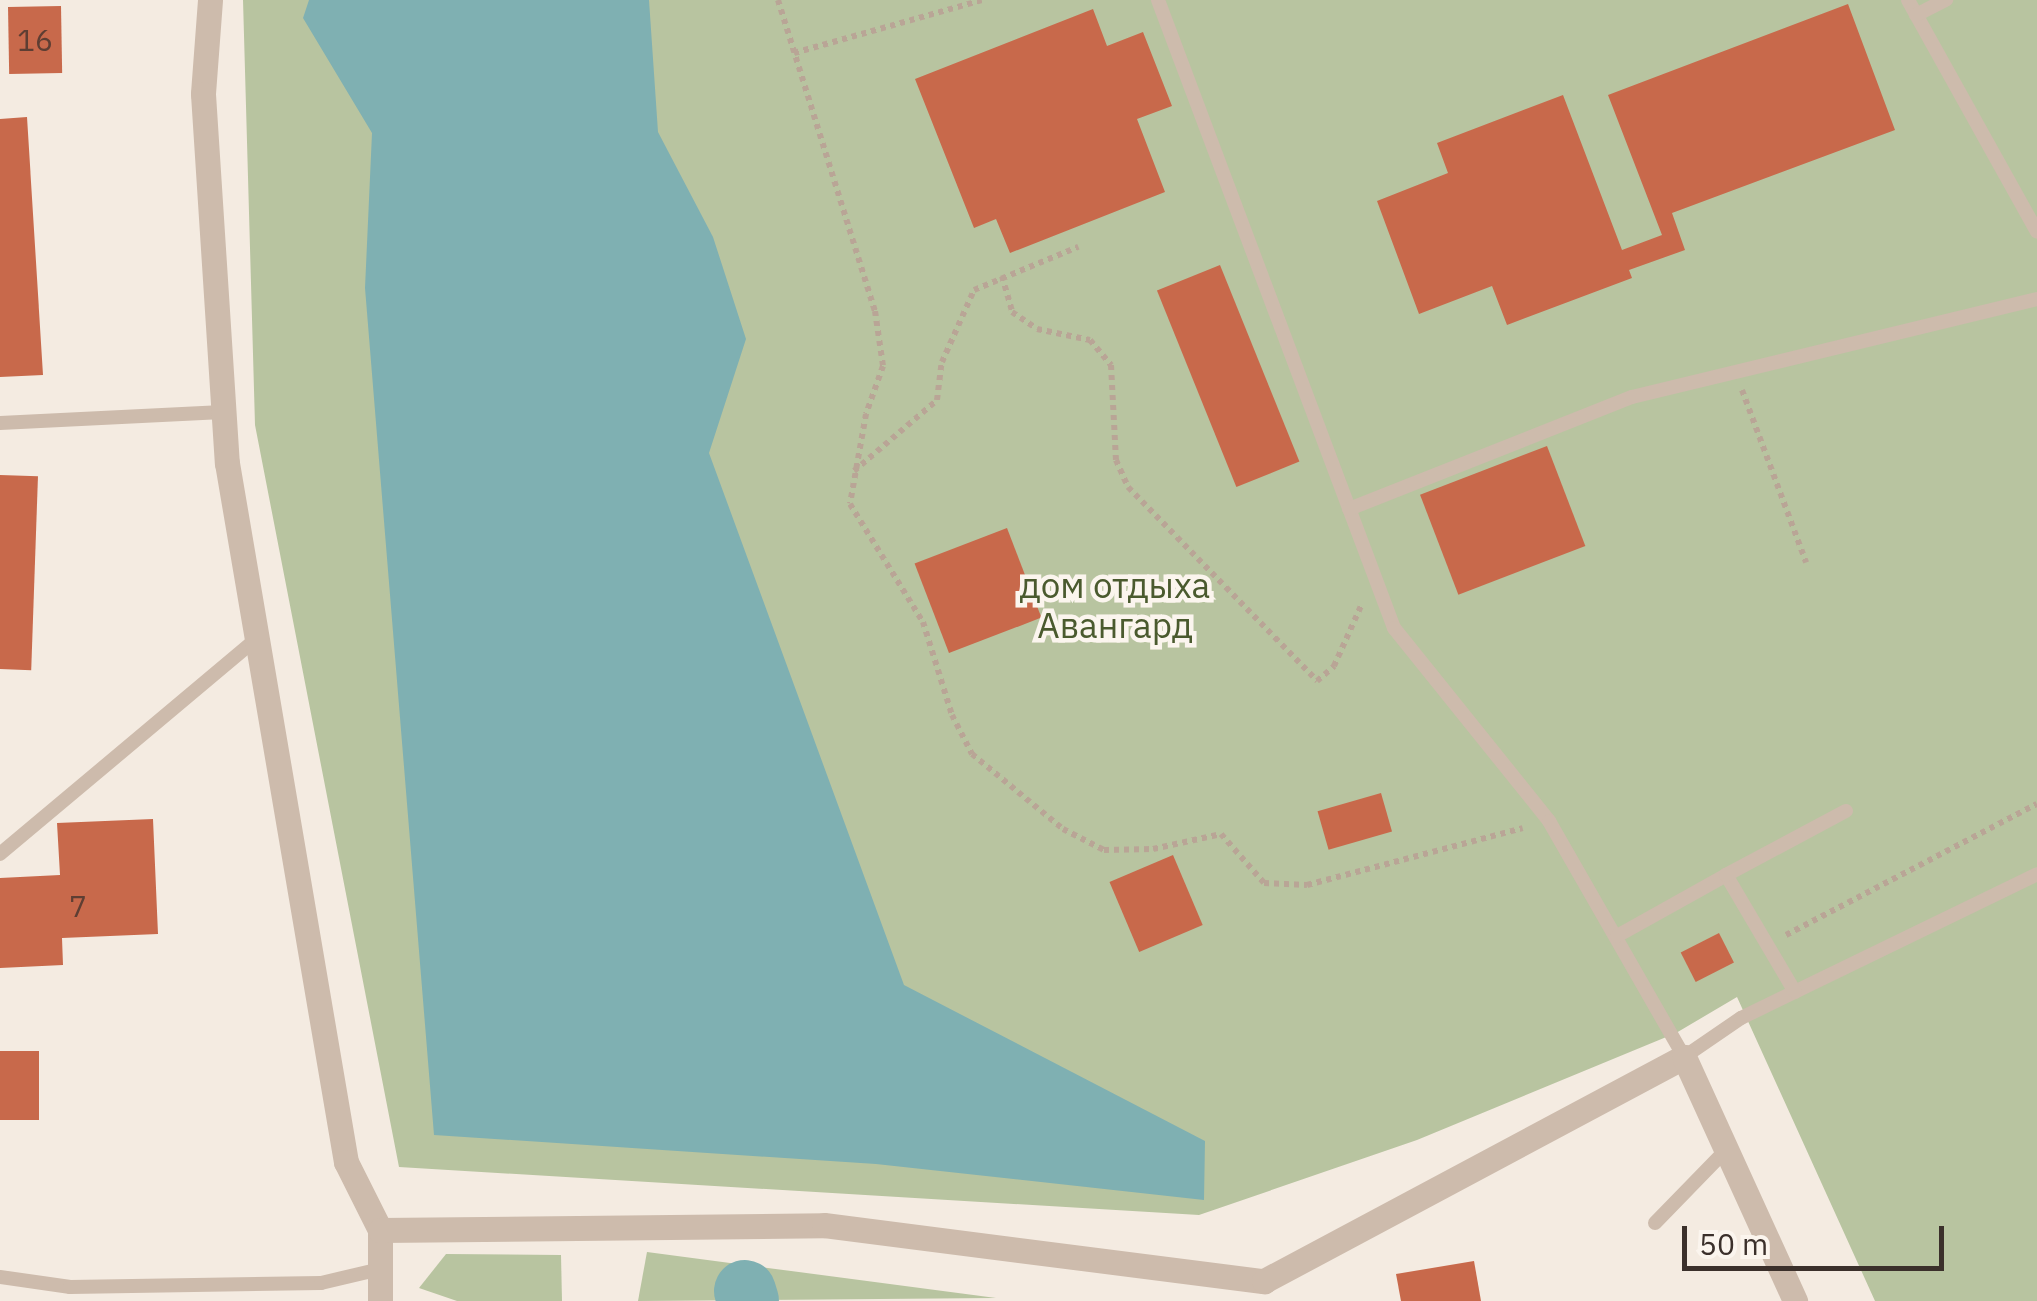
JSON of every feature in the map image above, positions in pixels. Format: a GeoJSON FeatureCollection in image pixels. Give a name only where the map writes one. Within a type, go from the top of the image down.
{"type":"FeatureCollection","features":[{"type":"Feature","properties":{"kind":"street"},"geometry":{"type":"LineString","coordinates":[[210,0],[203,94],[223,412],[253,642],[346,1162],[380,1230],[380,1301]]}},
{"type":"Feature","properties":{"kind":"street"},"geometry":{"type":"LineString","coordinates":[[380,1230],[824,1224],[1264,1291],[1684,1058],[1795,1301]]}},
{"type":"Feature","properties":{"kind":"lane"},"geometry":{"type":"LineString","coordinates":[[1158,0],[1394,628],[1548,821],[1684,1058],[1795,992],[2037,874]]}},
{"type":"Feature","properties":{"kind":"lane"},"geometry":{"type":"LineString","coordinates":[[1908,0],[2037,232]]}},
{"type":"Feature","properties":{"kind":"lane"},"geometry":{"type":"LineString","coordinates":[[1916,15],[1946,0]]}},
{"type":"Feature","properties":{"kind":"lane"},"geometry":{"type":"LineString","coordinates":[[1349,509],[1632,397],[2037,298]]}},
{"type":"Feature","properties":{"kind":"lane"},"geometry":{"type":"LineString","coordinates":[[0,422],[223,412]]}},
{"type":"Feature","properties":{"kind":"lane"},"geometry":{"type":"LineString","coordinates":[[0,854],[253,642]]}},
{"type":"Feature","properties":{"kind":"lane"},"geometry":{"type":"LineString","coordinates":[[1617,936],[1846,811]]}},
{"type":"Feature","properties":{"kind":"lane"},"geometry":{"type":"LineString","coordinates":[[1726,875],[1795,992]]}},
{"type":"Feature","properties":{"kind":"lane"},"geometry":{"type":"LineString","coordinates":[[1655,1223],[1726,1150]]}},
{"type":"Feature","properties":{"kind":"lane"},"geometry":{"type":"LineString","coordinates":[[0,1278],[69,1294],[322,1283],[380,1269]]}},
{"type":"Feature","properties":{"kind":"path"},"geometry":{"type":"LineString","coordinates":[[778,0],[875,310],[883,366],[854,472],[850,504],[923,622],[952,715],[972,754],[1063,830],[1104,850],[1153,849],[1221,834],[1264,884],[1306,885],[1548,821]]}},
{"type":"Feature","properties":{"kind":"path"},"geometry":{"type":"LineString","coordinates":[[794,53],[982,0]]}},
{"type":"Feature","properties":{"kind":"path"},"geometry":{"type":"LineString","coordinates":[[854,472],[937,400],[942,362],[974,290],[1078,246]]}},
{"type":"Feature","properties":{"kind":"path"},"geometry":{"type":"LineString","coordinates":[[1002,276],[1012,312],[1037,328],[1090,340],[1111,365],[1116,460],[1128,487],[1318,680],[1334,666],[1374,575]]}},
{"type":"Feature","properties":{"kind":"path"},"geometry":{"type":"LineString","coordinates":[[1735,371],[1806,562]]}},
{"type":"Feature","properties":{"kind":"path"},"geometry":{"type":"LineString","coordinates":[[1767,945],[2037,804]]}},
{"type":"Feature","properties":{"kind":"green space","name":"дом отдыха Авангард"},"geometry":{"type":"Polygon","coordinates":[[[243,0],[2037,0],[2037,1301],[1875,1301],[1737,997],[1676,1033],[1417,1140],[1199,1215],[399,1167],[255,425],[243,0]]]}},
{"type":"Feature","properties":{"kind":"green space"},"geometry":{"type":"Polygon","coordinates":[[[647,1252],[996,1298],[638,1301],[647,1252]]]}},
{"type":"Feature","properties":{"kind":"green space"},"geometry":{"type":"Polygon","coordinates":[[[446,1254],[561,1255],[562,1301],[457,1301],[419,1288],[446,1254]]]}},
{"type":"Feature","properties":{"kind":"water"},"geometry":{"type":"Polygon","coordinates":[[[309,0],[649,0],[658,132],[713,237],[746,339],[709,453],[904,985],[1205,1141],[1204,1200],[876,1164],[434,1135],[365,288],[372,133],[303,18],[309,0]]]}},
{"type":"Feature","properties":{"kind":"building"},"geometry":{"type":"Polygon","coordinates":[[[1848,4],[1895,130],[1672,213],[1685,250],[1629,270],[1632,278],[1507,325],[1492,286],[1419,314],[1377,201],[1448,173],[1437,143],[1563,95],[1622,250],[1662,235],[1608,95],[1848,4]]]}},
{"type":"Feature","properties":{"kind":"building"},"geometry":{"type":"Polygon","coordinates":[[[61,6],[62,73],[9,74],[8,7],[61,6]]]}},
{"type":"Feature","properties":{"kind":"building"},"geometry":{"type":"Polygon","coordinates":[[[1093,9],[1107,46],[1143,32],[1172,106],[1137,119],[1165,192],[1010,253],[996,219],[974,228],[915,79],[1093,9]]]}},
{"type":"Feature","properties":{"kind":"building"},"geometry":{"type":"Polygon","coordinates":[[[27,117],[43,375],[0,377],[0,119],[27,117]]]}},
{"type":"Feature","properties":{"kind":"building"},"geometry":{"type":"Polygon","coordinates":[[[1220,265],[1299,462],[1236,487],[1157,290],[1220,265]]]}},
{"type":"Feature","properties":{"kind":"building"},"geometry":{"type":"Polygon","coordinates":[[[1547,446],[1585,546],[1458,595],[1420,495],[1547,446]]]}},
{"type":"Feature","properties":{"kind":"building"},"geometry":{"type":"Polygon","coordinates":[[[0,475],[38,476],[31,670],[0,669],[0,475]]]}},
{"type":"Feature","properties":{"kind":"building"},"geometry":{"type":"Polygon","coordinates":[[[1007,528],[1041,618],[949,653],[915,563],[1007,528]]]}},
{"type":"Feature","properties":{"kind":"building"},"geometry":{"type":"Polygon","coordinates":[[[1381,793],[1392,831],[1329,850],[1318,811],[1381,793]]]}},
{"type":"Feature","properties":{"kind":"building"},"geometry":{"type":"Polygon","coordinates":[[[153,819],[158,934],[62,938],[63,965],[0,968],[0,878],[60,875],[57,823],[153,819]]]}},
{"type":"Feature","properties":{"kind":"building"},"geometry":{"type":"Polygon","coordinates":[[[1173,855],[1203,925],[1139,952],[1109,882],[1173,855]]]}},
{"type":"Feature","properties":{"kind":"building"},"geometry":{"type":"Polygon","coordinates":[[[1719,933],[1734,962],[1696,982],[1681,953],[1719,933]]]}},
{"type":"Feature","properties":{"kind":"building"},"geometry":{"type":"Polygon","coordinates":[[[0,1051],[39,1051],[39,1120],[0,1120],[0,1051]]]}},
{"type":"Feature","properties":{"kind":"building"},"geometry":{"type":"Polygon","coordinates":[[[1474,1261],[1481,1301],[1401,1301],[1396,1274],[1474,1261]]]}},
{"type":"Feature","properties":{"kind":"waterway"},"geometry":{"type":"LineString","coordinates":[[745,1291],[748,1301]]}}]}
